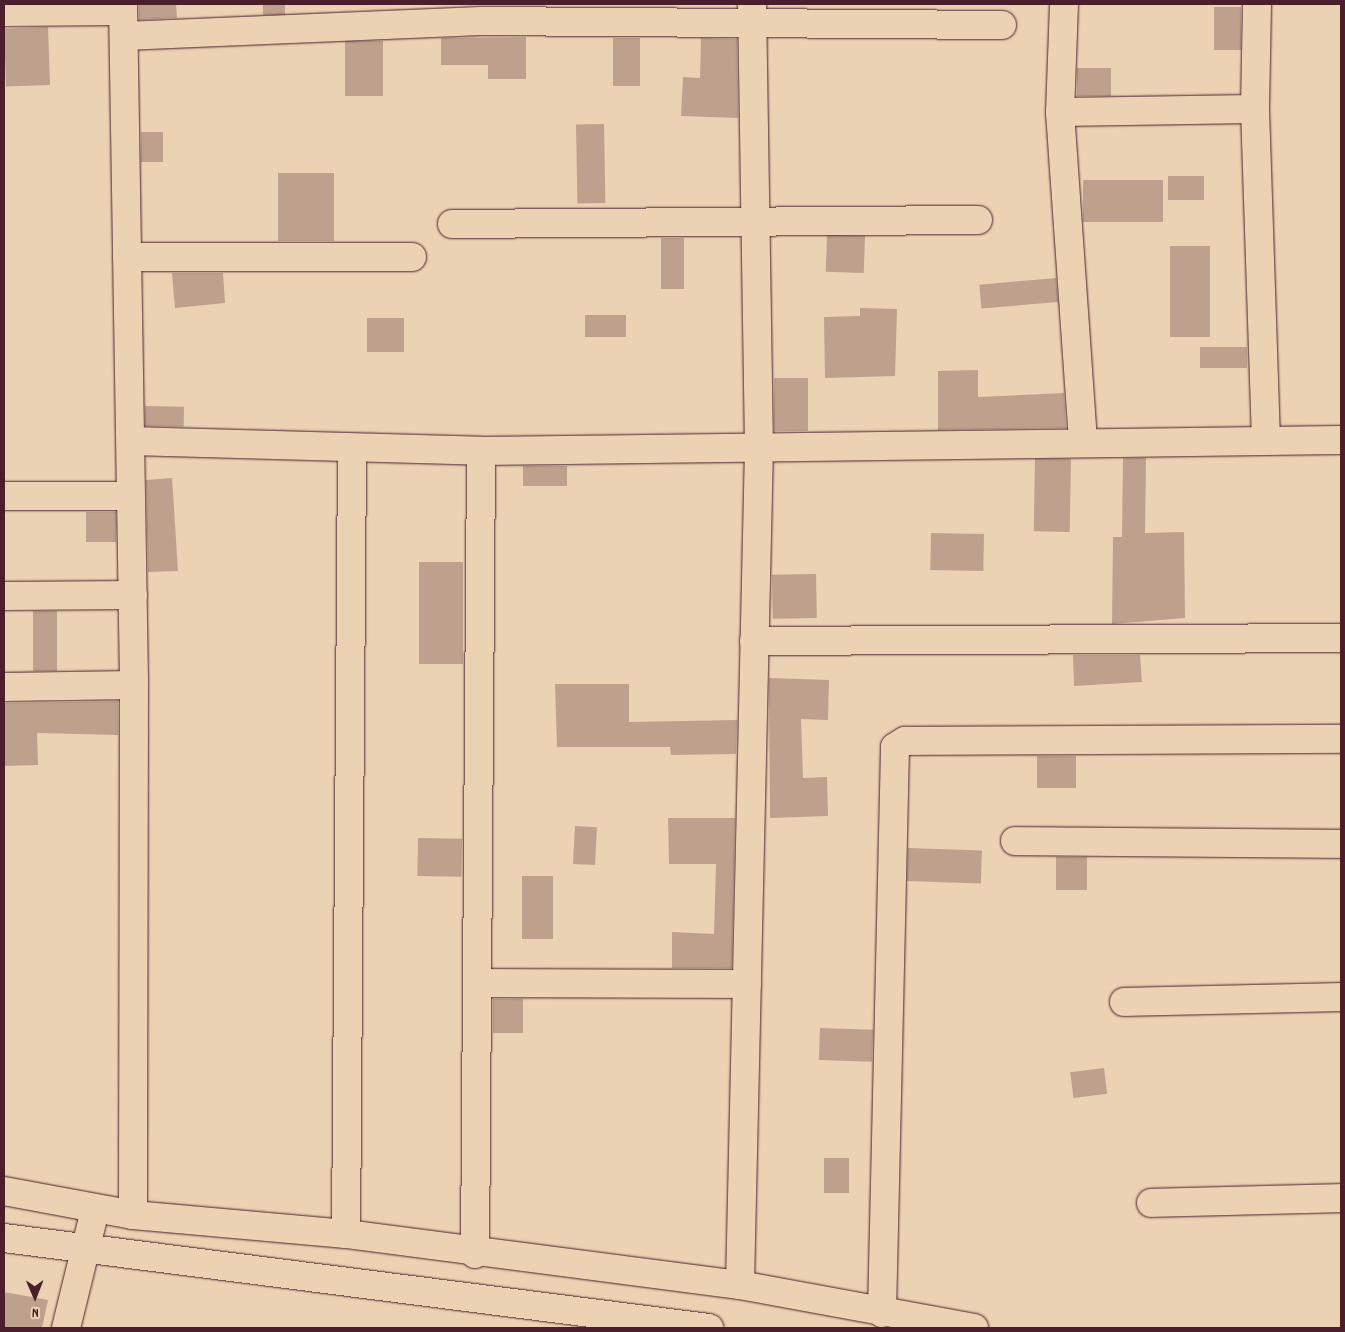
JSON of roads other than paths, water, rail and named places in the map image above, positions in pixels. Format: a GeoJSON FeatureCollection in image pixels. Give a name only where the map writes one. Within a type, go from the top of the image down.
{"type":"FeatureCollection","features":[{"type":"Feature","properties":{"kind":"street"},"geometry":{"type":"LineString","coordinates":[[1064,4],[1060,112],[1083,441]]}},
{"type":"Feature","properties":{"kind":"street"},"geometry":{"type":"LineString","coordinates":[[1257,4],[1254,109],[1266,438]]}},
{"type":"Feature","properties":{"kind":"street"},"geometry":{"type":"LineString","coordinates":[[4,12],[123,17],[480,21],[752,12],[939,15],[1002,25]]}},
{"type":"Feature","properties":{"kind":"street"},"geometry":{"type":"LineString","coordinates":[[740,1285],[759,448],[752,12]]}},
{"type":"Feature","properties":{"kind":"street"},"geometry":{"type":"LineString","coordinates":[[123,17],[134,685],[133,1215]]}},
{"type":"Feature","properties":{"kind":"street"},"geometry":{"type":"LineString","coordinates":[[1060,112],[1254,109]]}},
{"type":"Feature","properties":{"kind":"street"},"geometry":{"type":"LineString","coordinates":[[452,224],[754,224],[978,220]]}},
{"type":"Feature","properties":{"kind":"street"},"geometry":{"type":"LineString","coordinates":[[127,258],[412,257]]}},
{"type":"Feature","properties":{"kind":"street"},"geometry":{"type":"LineString","coordinates":[[131,442],[482,451],[759,448],[1266,438],[1341,440]]}},
{"type":"Feature","properties":{"kind":"street"},"geometry":{"type":"LineString","coordinates":[[346,1234],[352,448]]}},
{"type":"Feature","properties":{"kind":"street"},"geometry":{"type":"LineString","coordinates":[[475,1254],[482,451]]}},
{"type":"Feature","properties":{"kind":"street"},"geometry":{"type":"LineString","coordinates":[[4,496],[130,496]]}},
{"type":"Feature","properties":{"kind":"street"},"geometry":{"type":"LineString","coordinates":[[4,596],[133,594]]}},
{"type":"Feature","properties":{"kind":"street"},"geometry":{"type":"LineString","coordinates":[[754,641],[1341,638]]}},
{"type":"Feature","properties":{"kind":"street"},"geometry":{"type":"LineString","coordinates":[[4,687],[134,685]]}},
{"type":"Feature","properties":{"kind":"street"},"geometry":{"type":"LineString","coordinates":[[882,1313],[895,747],[905,741],[1341,739]]}},
{"type":"Feature","properties":{"kind":"street"},"geometry":{"type":"LineString","coordinates":[[1015,841],[1341,844]]}},
{"type":"Feature","properties":{"kind":"street"},"geometry":{"type":"LineString","coordinates":[[477,983],[747,984]]}},
{"type":"Feature","properties":{"kind":"street"},"geometry":{"type":"LineString","coordinates":[[1124,1002],[1341,997]]}},
{"type":"Feature","properties":{"kind":"street"},"geometry":{"type":"LineString","coordinates":[[4,1191],[96,1210],[133,1215],[346,1234],[475,1254],[740,1285],[882,1313],[974,1328]]}},
{"type":"Feature","properties":{"kind":"street"},"geometry":{"type":"LineString","coordinates":[[1151,1204],[1341,1198]]}},
{"type":"Feature","properties":{"kind":"street"},"geometry":{"type":"LineString","coordinates":[[66,1328],[89,1250],[96,1210]]}},
{"type":"Feature","properties":{"kind":"street"},"geometry":{"type":"LineString","coordinates":[[4,1238],[634,1323],[709,1328]]}}]}
